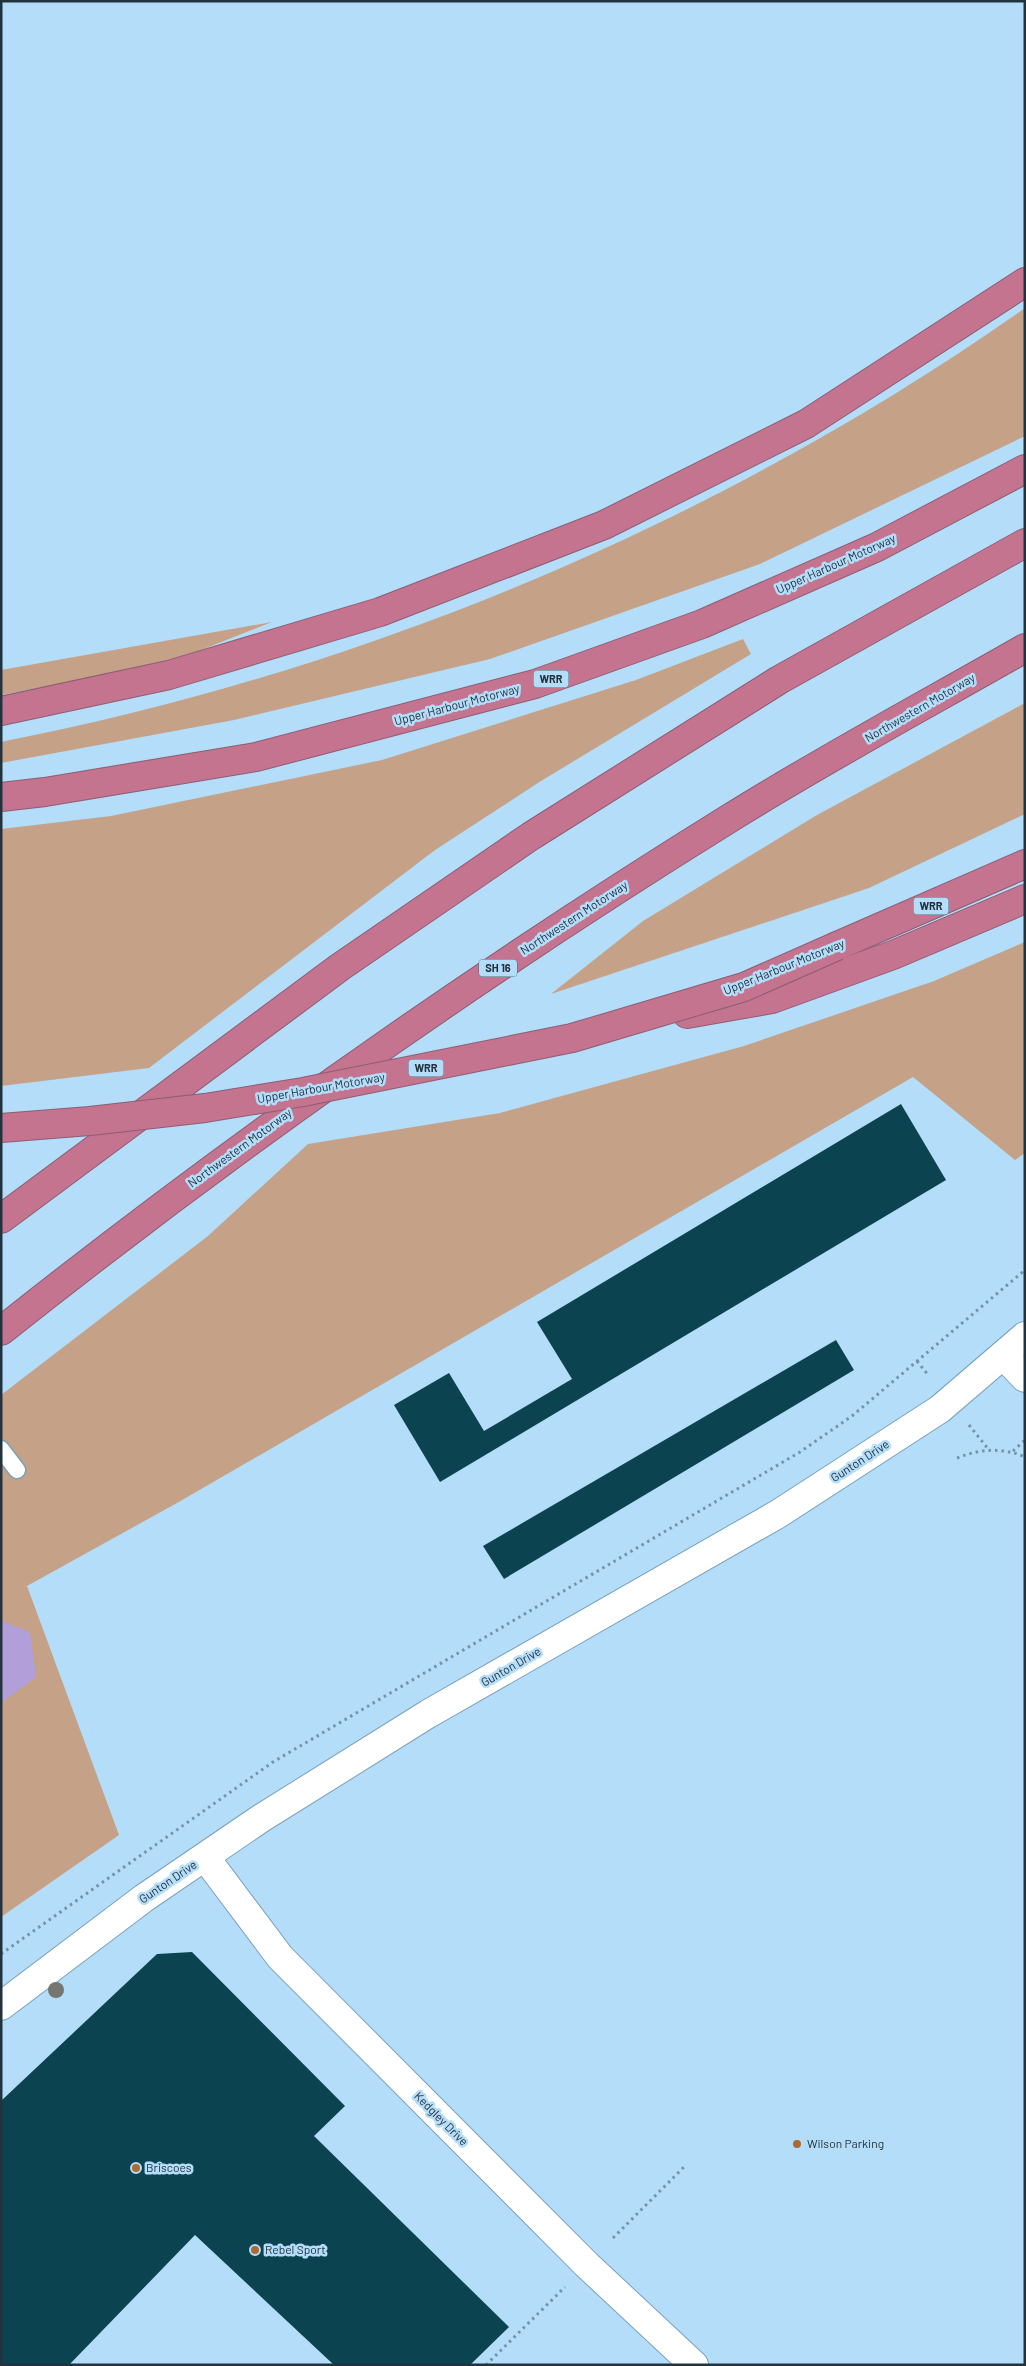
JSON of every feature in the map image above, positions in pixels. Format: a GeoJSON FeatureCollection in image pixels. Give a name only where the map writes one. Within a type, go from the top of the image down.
{"type":"FeatureCollection","features":[{"type":"Feature","properties":{"kind":"highway"},"geometry":{"type":"LineString","coordinates":[[1,711],[169,675],[380,612],[604,524],[806,424],[1025,282]]}},
{"type":"Feature","properties":{"kind":"highway","name":"Upper Harbour Motorway"},"geometry":{"type":"LineString","coordinates":[[1,797],[55,791],[256,757],[535,684],[702,624],[877,547],[1025,469]]}},
{"type":"Feature","properties":{"kind":"highway"},"geometry":{"type":"LineString","coordinates":[[1,1219],[340,967],[531,836],[779,680],[1025,543]]}},
{"type":"Feature","properties":{"kind":"highway","name":"Northwestern Motorway"},"geometry":{"type":"LineString","coordinates":[[1,1331],[124,1234],[298,1105],[562,924],[732,816],[1025,648]]}},
{"type":"Feature","properties":{"kind":"highway","name":"Upper Harbour Motorway"},"geometry":{"type":"LineString","coordinates":[[1,1128],[90,1121],[205,1108],[303,1092],[572,1038],[744,987],[1025,864]]}},
{"type":"Feature","properties":{"kind":"highway"},"geometry":{"type":"LineString","coordinates":[[610,1027],[772,999],[894,955],[1025,899]]}},
{"type":"Feature","properties":{"kind":"street","name":"Gunton Drive"},"geometry":{"type":"LineString","coordinates":[[1,2006],[144,1898],[260,1819],[428,1714],[778,1514],[934,1413],[1025,1336]]}},
{"type":"Feature","properties":{"kind":"street"},"geometry":{"type":"LineString","coordinates":[[1003,1355],[1025,1378]]}},
{"type":"Feature","properties":{"kind":"street","name":"Kedgley Drive"},"geometry":{"type":"LineString","coordinates":[[205,1857],[280,1957],[587,2265],[694,2365]]}},
{"type":"Feature","properties":{"kind":"lane"},"geometry":{"type":"LineString","coordinates":[[1,1449],[17,1470]]}},
{"type":"Feature","properties":{"kind":"path"},"geometry":{"type":"LineString","coordinates":[[1,1954],[274,1762],[800,1452],[852,1416],[1025,1270]]}},
{"type":"Feature","properties":{"kind":"path"},"geometry":{"type":"LineString","coordinates":[[917,1361],[928,1374]]}},
{"type":"Feature","properties":{"kind":"path"},"geometry":{"type":"LineString","coordinates":[[976,1433],[989,1450]]}},
{"type":"Feature","properties":{"kind":"path"},"geometry":{"type":"LineString","coordinates":[[1013,1451],[1025,1440]]}},
{"type":"Feature","properties":{"kind":"path"},"geometry":{"type":"LineString","coordinates":[[957,1458],[974,1451],[989,1450],[1013,1451],[1025,1456]]}},
{"type":"Feature","properties":{"kind":"path"},"geometry":{"type":"LineString","coordinates":[[613,2238],[684,2166]]}},
{"type":"Feature","properties":{"kind":"path"},"geometry":{"type":"LineString","coordinates":[[486,2365],[568,2283]]}},
{"type":"Feature","properties":{"kind":"shaded area"},"geometry":{"type":"Polygon","coordinates":[[[1025,308],[1025,436],[760,564],[490,659],[234,720],[1,763],[1,742],[138,711],[273,674],[406,630],[536,579],[663,521],[788,456],[908,385],[1025,308]]]}},
{"type":"Feature","properties":{"kind":"shaded area"},"geometry":{"type":"Polygon","coordinates":[[[272,622],[191,654],[147,667],[1,695],[1,670],[272,622]]]}},
{"type":"Feature","properties":{"kind":"shaded area"},"geometry":{"type":"Polygon","coordinates":[[[743,639],[751,654],[541,781],[435,850],[149,1068],[1,1086],[1,829],[111,816],[382,760],[636,680],[743,639]]]}},
{"type":"Feature","properties":{"kind":"shaded area"},"geometry":{"type":"Polygon","coordinates":[[[1025,703],[1025,814],[869,888],[551,994],[643,921],[817,815],[1025,703]]]}},
{"type":"Feature","properties":{"kind":"shaded area"},"geometry":{"type":"Polygon","coordinates":[[[1025,942],[1025,1153],[1015,1160],[913,1077],[177,1503],[27,1586],[119,1835],[1,1917],[1,1395],[208,1236],[308,1144],[500,1113],[744,1046],[934,981],[1025,942]]]}},
{"type":"Feature","properties":{"kind":"shaded area"},"geometry":{"type":"Polygon","coordinates":[[[1,1621],[30,1632],[36,1677],[1,1703],[1,1621]]]}},
{"type":"Feature","properties":{"kind":"building"},"geometry":{"type":"Polygon","coordinates":[[[901,1104],[946,1180],[440,1482],[394,1405],[449,1373],[484,1431],[572,1379],[537,1322],[901,1104]]]}},
{"type":"Feature","properties":{"kind":"building"},"geometry":{"type":"Polygon","coordinates":[[[836,1340],[854,1370],[504,1579],[483,1546],[836,1340]]]}},
{"type":"Feature","properties":{"kind":"building"},"geometry":{"type":"Polygon","coordinates":[[[192,1952],[345,2106],[314,2136],[509,2327],[470,2365],[334,2365],[195,2235],[69,2365],[1,2365],[1,2101],[157,1954],[192,1952]]]}},
{"type":"Feature","properties":{"kind":"place","name":"Wilson Parking"},"geometry":{"type":"Point","coordinates":[797,2144]}},
{"type":"Feature","properties":{"kind":"place","name":"Briscoes"},"geometry":{"type":"Point","coordinates":[136,2168]}},
{"type":"Feature","properties":{"kind":"place","name":"Rebel Sport"},"geometry":{"type":"Point","coordinates":[255,2250]}}]}
